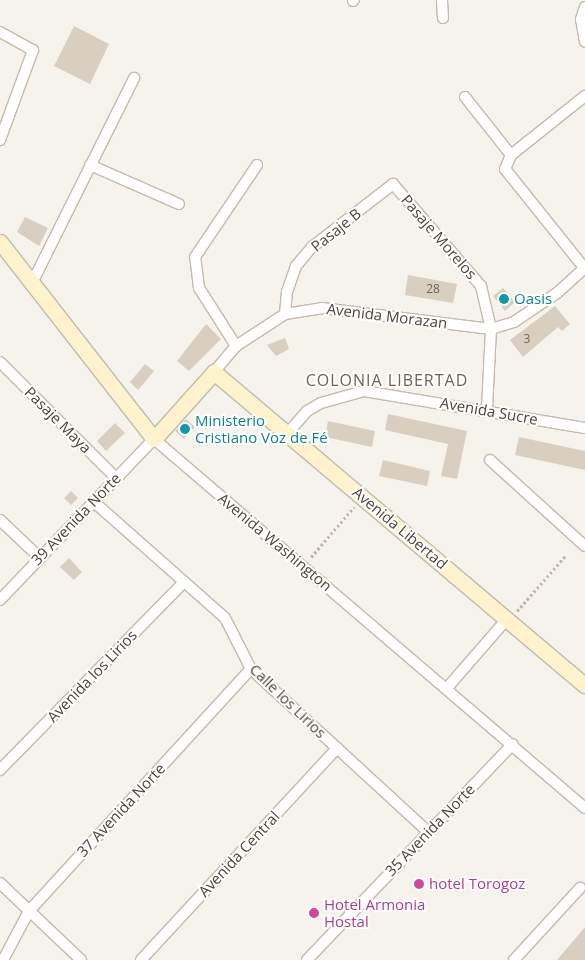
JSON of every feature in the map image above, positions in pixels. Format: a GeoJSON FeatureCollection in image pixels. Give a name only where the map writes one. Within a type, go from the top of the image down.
{"type":"FeatureCollection","features":[{"type":"Feature","properties":{"kind":"main road","name":"Avenida Washington"},"geometry":{"type":"LineString","coordinates":[[0,242],[33,281],[154,439]]}},
{"type":"Feature","properties":{"kind":"main road","name":"Avenida Morazan"},"geometry":{"type":"LineString","coordinates":[[154,439],[214,372]]}},
{"type":"Feature","properties":{"kind":"main road","name":"Avenida Libertad"},"geometry":{"type":"LineString","coordinates":[[214,372],[287,434],[512,615],[585,685]]}},
{"type":"Feature","properties":{"kind":"street"},"geometry":{"type":"LineString","coordinates":[[442,0],[443,18]]}},
{"type":"Feature","properties":{"kind":"street"},"geometry":{"type":"LineString","coordinates":[[585,7],[581,19],[585,42]]}},
{"type":"Feature","properties":{"kind":"street"},"geometry":{"type":"LineString","coordinates":[[0,32],[33,50],[0,140]]}},
{"type":"Feature","properties":{"kind":"street"},"geometry":{"type":"LineString","coordinates":[[33,281],[134,78]]}},
{"type":"Feature","properties":{"kind":"street"},"geometry":{"type":"LineString","coordinates":[[492,329],[514,322],[558,293],[585,269],[505,169],[511,155],[585,96]]}},
{"type":"Feature","properties":{"kind":"street"},"geometry":{"type":"LineString","coordinates":[[465,97],[511,155]]}},
{"type":"Feature","properties":{"kind":"street"},"geometry":{"type":"LineString","coordinates":[[90,165],[179,204]]}},
{"type":"Feature","properties":{"kind":"street"},"geometry":{"type":"LineString","coordinates":[[236,346],[199,288],[195,257],[257,165]]}},
{"type":"Feature","properties":{"kind":"street","name":"Pasaje B"},"geometry":{"type":"LineString","coordinates":[[285,314],[287,292],[296,266],[312,247],[393,184]]}},
{"type":"Feature","properties":{"kind":"street","name":"Pasaje Morelos"},"geometry":{"type":"LineString","coordinates":[[393,184],[482,286],[492,329],[487,409]]}},
{"type":"Feature","properties":{"kind":"street","name":"Avenida Morazan"},"geometry":{"type":"LineString","coordinates":[[214,372],[236,346],[285,314],[322,308],[492,329]]}},
{"type":"Feature","properties":{"kind":"street","name":"Pasaje Maya"},"geometry":{"type":"LineString","coordinates":[[0,362],[116,478]]}},
{"type":"Feature","properties":{"kind":"street","name":"Avenida Sucre"},"geometry":{"type":"LineString","coordinates":[[287,434],[307,411],[321,403],[364,391],[487,409],[585,428]]}},
{"type":"Feature","properties":{"kind":"street","name":"39 Avenida Norte"},"geometry":{"type":"LineString","coordinates":[[0,600],[39,557],[154,439]]}},
{"type":"Feature","properties":{"kind":"street","name":"Avenida Washington"},"geometry":{"type":"LineString","coordinates":[[154,439],[513,744],[585,808]]}},
{"type":"Feature","properties":{"kind":"street"},"geometry":{"type":"LineString","coordinates":[[490,460],[585,546]]}},
{"type":"Feature","properties":{"kind":"street","name":"Calle los Lirios"},"geometry":{"type":"LineString","coordinates":[[94,502],[225,618],[251,668],[427,831]]}},
{"type":"Feature","properties":{"kind":"street"},"geometry":{"type":"LineString","coordinates":[[0,520],[39,557]]}},
{"type":"Feature","properties":{"kind":"street","name":"Avenida los Lirios"},"geometry":{"type":"LineString","coordinates":[[0,770],[184,582]]}},
{"type":"Feature","properties":{"kind":"street"},"geometry":{"type":"LineString","coordinates":[[447,688],[512,615]]}},
{"type":"Feature","properties":{"kind":"street","name":"37 Avenida Norte"},"geometry":{"type":"LineString","coordinates":[[3,960],[29,910],[251,668]]}},
{"type":"Feature","properties":{"kind":"street","name":"35 Avenida Norte"},"geometry":{"type":"LineString","coordinates":[[307,960],[427,831],[513,744]]}},
{"type":"Feature","properties":{"kind":"street","name":"Avenida Central"},"geometry":{"type":"LineString","coordinates":[[141,960],[337,748]]}},
{"type":"Feature","properties":{"kind":"street"},"geometry":{"type":"LineString","coordinates":[[0,883],[80,960]]}},
{"type":"Feature","properties":{"kind":"street"},"geometry":{"type":"LineString","coordinates":[[514,960],[580,888]]}},
{"type":"Feature","properties":{"kind":"path"},"geometry":{"type":"LineString","coordinates":[[311,557],[356,504]]}},
{"type":"Feature","properties":{"kind":"path"},"geometry":{"type":"LineString","coordinates":[[512,615],[566,556]]}},
{"type":"Feature","properties":{"kind":"building"},"geometry":{"type":"Polygon","coordinates":[[[74,26],[109,44],[90,84],[54,66],[74,26]]]}},
{"type":"Feature","properties":{"kind":"building"},"geometry":{"type":"Polygon","coordinates":[[[25,217],[48,228],[39,246],[17,232],[25,217]]]}},
{"type":"Feature","properties":{"kind":"building"},"geometry":{"type":"Polygon","coordinates":[[[408,275],[457,284],[453,303],[405,295],[408,275]]]}},
{"type":"Feature","properties":{"kind":"building","name":"Oasis"},"geometry":{"type":"Polygon","coordinates":[[[503,288],[515,302],[505,311],[493,296],[503,288]]]}},
{"type":"Feature","properties":{"kind":"building"},"geometry":{"type":"Polygon","coordinates":[[[555,306],[570,324],[562,331],[558,327],[523,357],[510,340],[555,306]]]}},
{"type":"Feature","properties":{"kind":"building"},"geometry":{"type":"Polygon","coordinates":[[[206,324],[221,339],[189,371],[177,361],[206,324]]]}},
{"type":"Feature","properties":{"kind":"building"},"geometry":{"type":"Polygon","coordinates":[[[285,338],[289,349],[276,356],[267,345],[285,338]]]}},
{"type":"Feature","properties":{"kind":"building"},"geometry":{"type":"Polygon","coordinates":[[[145,364],[154,371],[138,390],[130,382],[145,364]]]}},
{"type":"Feature","properties":{"kind":"building"},"geometry":{"type":"Polygon","coordinates":[[[388,414],[467,431],[457,479],[441,476],[448,444],[385,430],[388,414]]]}},
{"type":"Feature","properties":{"kind":"building","name":"Ministerio Cristiano Voz de Fé"},"geometry":{"type":"Polygon","coordinates":[[[186,419],[195,427],[184,439],[175,431],[186,419]]]}},
{"type":"Feature","properties":{"kind":"building"},"geometry":{"type":"Polygon","coordinates":[[[328,421],[375,431],[372,447],[325,437],[328,421]]]}},
{"type":"Feature","properties":{"kind":"building"},"geometry":{"type":"Polygon","coordinates":[[[115,423],[125,433],[106,451],[97,441],[115,423]]]}},
{"type":"Feature","properties":{"kind":"building"},"geometry":{"type":"Polygon","coordinates":[[[519,437],[585,451],[585,470],[515,455],[519,437]]]}},
{"type":"Feature","properties":{"kind":"building"},"geometry":{"type":"Polygon","coordinates":[[[383,460],[430,471],[427,486],[379,476],[383,460]]]}},
{"type":"Feature","properties":{"kind":"building"},"geometry":{"type":"Polygon","coordinates":[[[71,491],[78,498],[71,505],[64,498],[71,491]]]}},
{"type":"Feature","properties":{"kind":"building"},"geometry":{"type":"Polygon","coordinates":[[[69,558],[82,572],[74,580],[60,567],[69,558]]]}},
{"type":"Feature","properties":{"kind":"building"},"geometry":{"type":"Polygon","coordinates":[[[585,927],[585,960],[557,960],[585,927]]]}},
{"type":"Feature","properties":{"kind":"place","name":"Oasis"},"geometry":{"type":"Point","coordinates":[504,299]}},
{"type":"Feature","properties":{"kind":"place","name":"Ministerio Cristiano Voz de Fé"},"geometry":{"type":"Point","coordinates":[185,429]}},
{"type":"Feature","properties":{"kind":"place","name":"hotel Torogoz"},"geometry":{"type":"Point","coordinates":[419,884]}},
{"type":"Feature","properties":{"kind":"place","name":"Hotel Armonia Hostal"},"geometry":{"type":"Point","coordinates":[314,913]}},
{"type":"Feature","properties":{"kind":"district","name":"COLONIA LIBERTAD"},"geometry":{"type":"Point","coordinates":[387,380]}}]}
